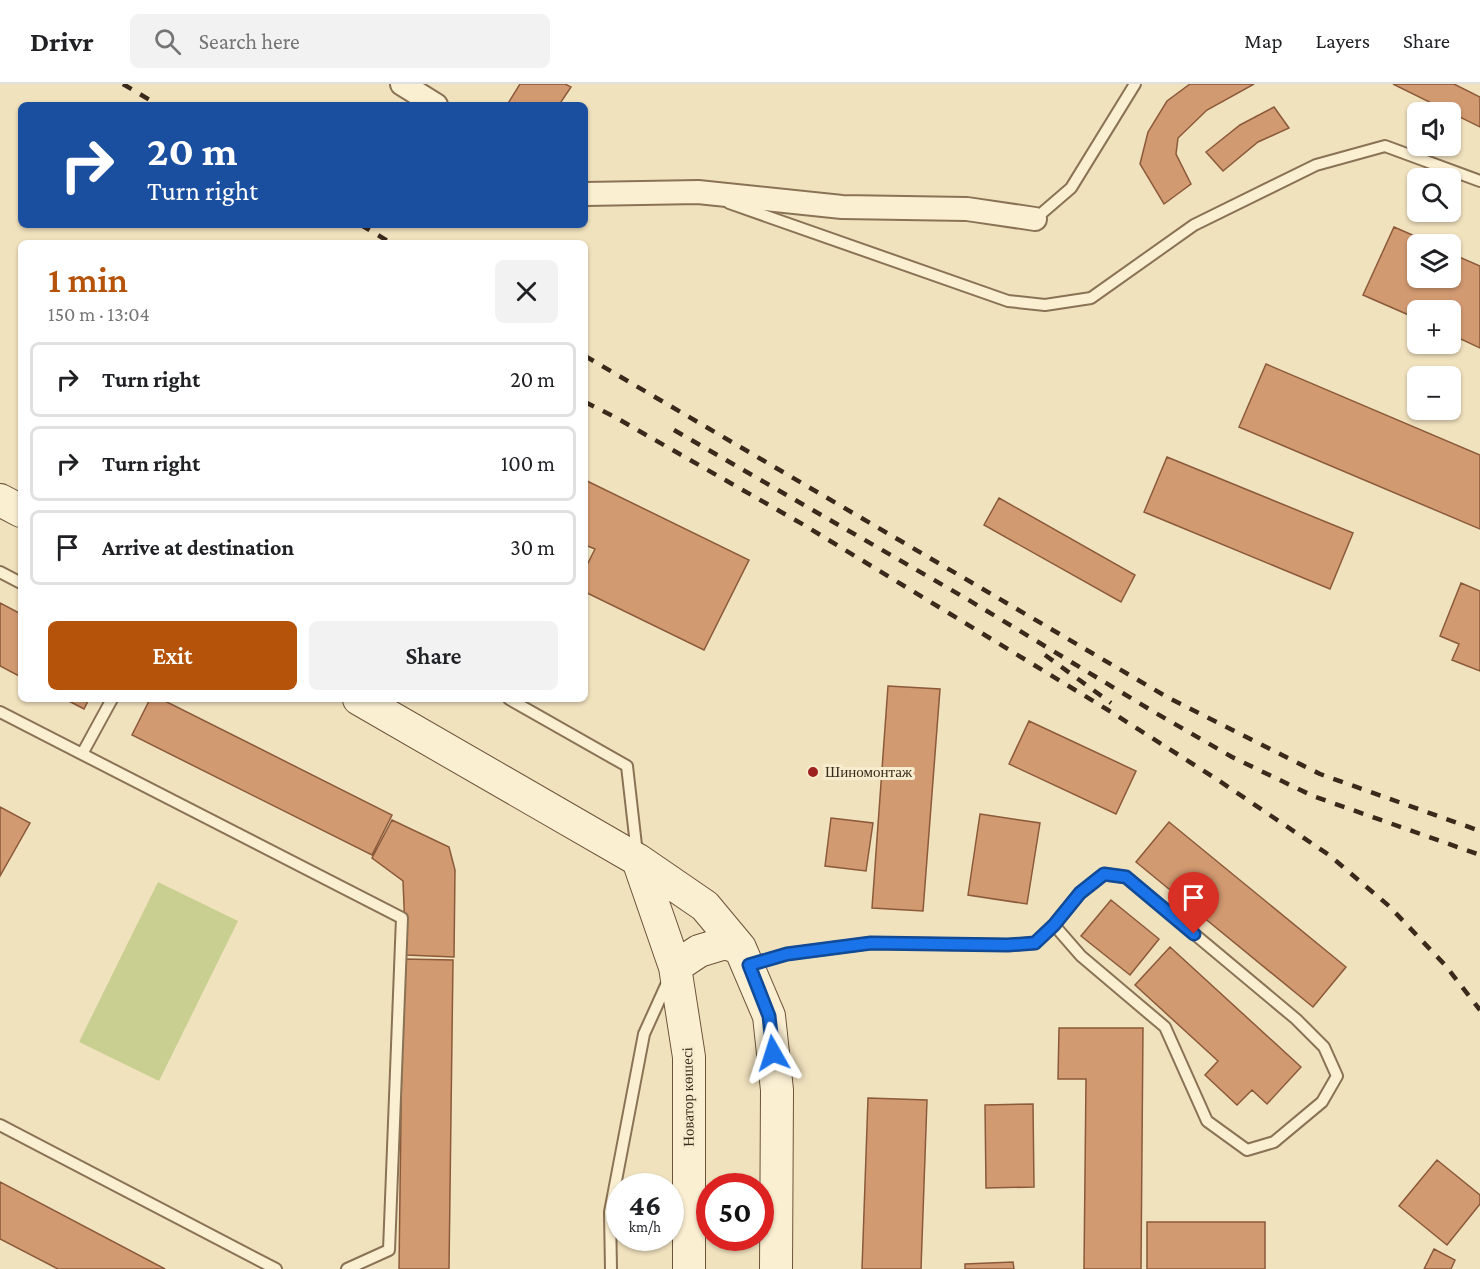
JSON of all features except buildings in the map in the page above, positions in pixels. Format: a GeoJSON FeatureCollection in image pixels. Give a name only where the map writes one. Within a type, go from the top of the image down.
{"type":"FeatureCollection","features":[{"type":"Feature","properties":{"kind":"main road"},"geometry":{"type":"LineString","coordinates":[[0,500],[18,509]]}},
{"type":"Feature","properties":{"kind":"main road"},"geometry":{"type":"LineString","coordinates":[[363,702],[638,860],[705,906],[744,956],[769,1016],[777,1090],[776,1269]]}},
{"type":"Feature","properties":{"kind":"main road","name":"Новатор көшесі"},"geometry":{"type":"LineString","coordinates":[[638,860],[675,967],[689,1057],[689,1269]]}},
{"type":"Feature","properties":{"kind":"main road"},"geometry":{"type":"LineString","coordinates":[[675,967],[699,951],[725,943],[744,956]]}},
{"type":"Feature","properties":{"kind":"street"},"geometry":{"type":"LineString","coordinates":[[402,84],[431,102]]}},
{"type":"Feature","properties":{"kind":"street"},"geometry":{"type":"LineString","coordinates":[[588,194],[698,192],[842,207],[967,209],[1035,219]]}},
{"type":"Feature","properties":{"kind":"lane"},"geometry":{"type":"LineString","coordinates":[[1035,219],[1071,188],[1135,84]]}},
{"type":"Feature","properties":{"kind":"lane"},"geometry":{"type":"LineString","coordinates":[[698,192],[1008,301],[1046,305],[1091,298],[1194,225],[1316,165],[1385,146],[1480,181]]}},
{"type":"Feature","properties":{"kind":"lane"},"geometry":{"type":"LineString","coordinates":[[0,572],[18,581]]}},
{"type":"Feature","properties":{"kind":"lane"},"geometry":{"type":"LineString","coordinates":[[82,754],[110,702]]}},
{"type":"Feature","properties":{"kind":"lane"},"geometry":{"type":"LineString","coordinates":[[514,702],[627,766],[638,860]]}},
{"type":"Feature","properties":{"kind":"lane"},"geometry":{"type":"LineString","coordinates":[[0,712],[402,918],[389,1250],[347,1269]]}},
{"type":"Feature","properties":{"kind":"lane"},"geometry":{"type":"LineString","coordinates":[[744,956],[787,954],[871,943],[1008,945],[1035,943],[1054,925],[1080,893],[1104,874],[1126,877],[1296,1019],[1324,1047],[1337,1076],[1322,1102],[1274,1142],[1247,1150],[1207,1121],[1165,1027],[1081,956],[1054,925]]}},
{"type":"Feature","properties":{"kind":"lane"},"geometry":{"type":"LineString","coordinates":[[611,1269],[610,1212],[644,1034],[675,967]]}},
{"type":"Feature","properties":{"kind":"lane"},"geometry":{"type":"LineString","coordinates":[[0,1125],[276,1269]]}},
{"type":"Feature","properties":{"kind":"green space"},"geometry":{"type":"Polygon","coordinates":[[[158,882],[238,921],[159,1081],[79,1042],[158,882]]]}},
{"type":"Feature","properties":{"kind":"railway"},"geometry":{"type":"LineString","coordinates":[[123,84],[153,102]]}},
{"type":"Feature","properties":{"kind":"railway"},"geometry":{"type":"LineString","coordinates":[[366,228],[386,240]]}},
{"type":"Feature","properties":{"kind":"railway"},"geometry":{"type":"LineString","coordinates":[[588,358],[1167,697],[1320,774],[1480,831]]}},
{"type":"Feature","properties":{"kind":"railway"},"geometry":{"type":"LineString","coordinates":[[588,404],[804,525],[1108,710],[1218,780],[1329,855],[1389,906],[1445,965],[1480,1010]]}},
{"type":"Feature","properties":{"kind":"railway"},"geometry":{"type":"LineString","coordinates":[[674,430],[967,599],[1232,757],[1313,796],[1480,855]]}},
{"type":"Feature","properties":{"kind":"railway"},"geometry":{"type":"LineString","coordinates":[[1045,655],[1111,703]]}},
{"type":"Feature","properties":{"kind":"place","name":"Шиномонтаж"},"geometry":{"type":"Point","coordinates":[813,772]}},
{"type":"Feature","properties":{"kind":"route"},"geometry":{"type":"LineString","coordinates":[[773,1053],[769,1016],[749,965],[787,954],[871,943],[956,945],[1035,943],[1054,925],[1080,893],[1104,874],[1126,877],[1194,934]]}}]}
